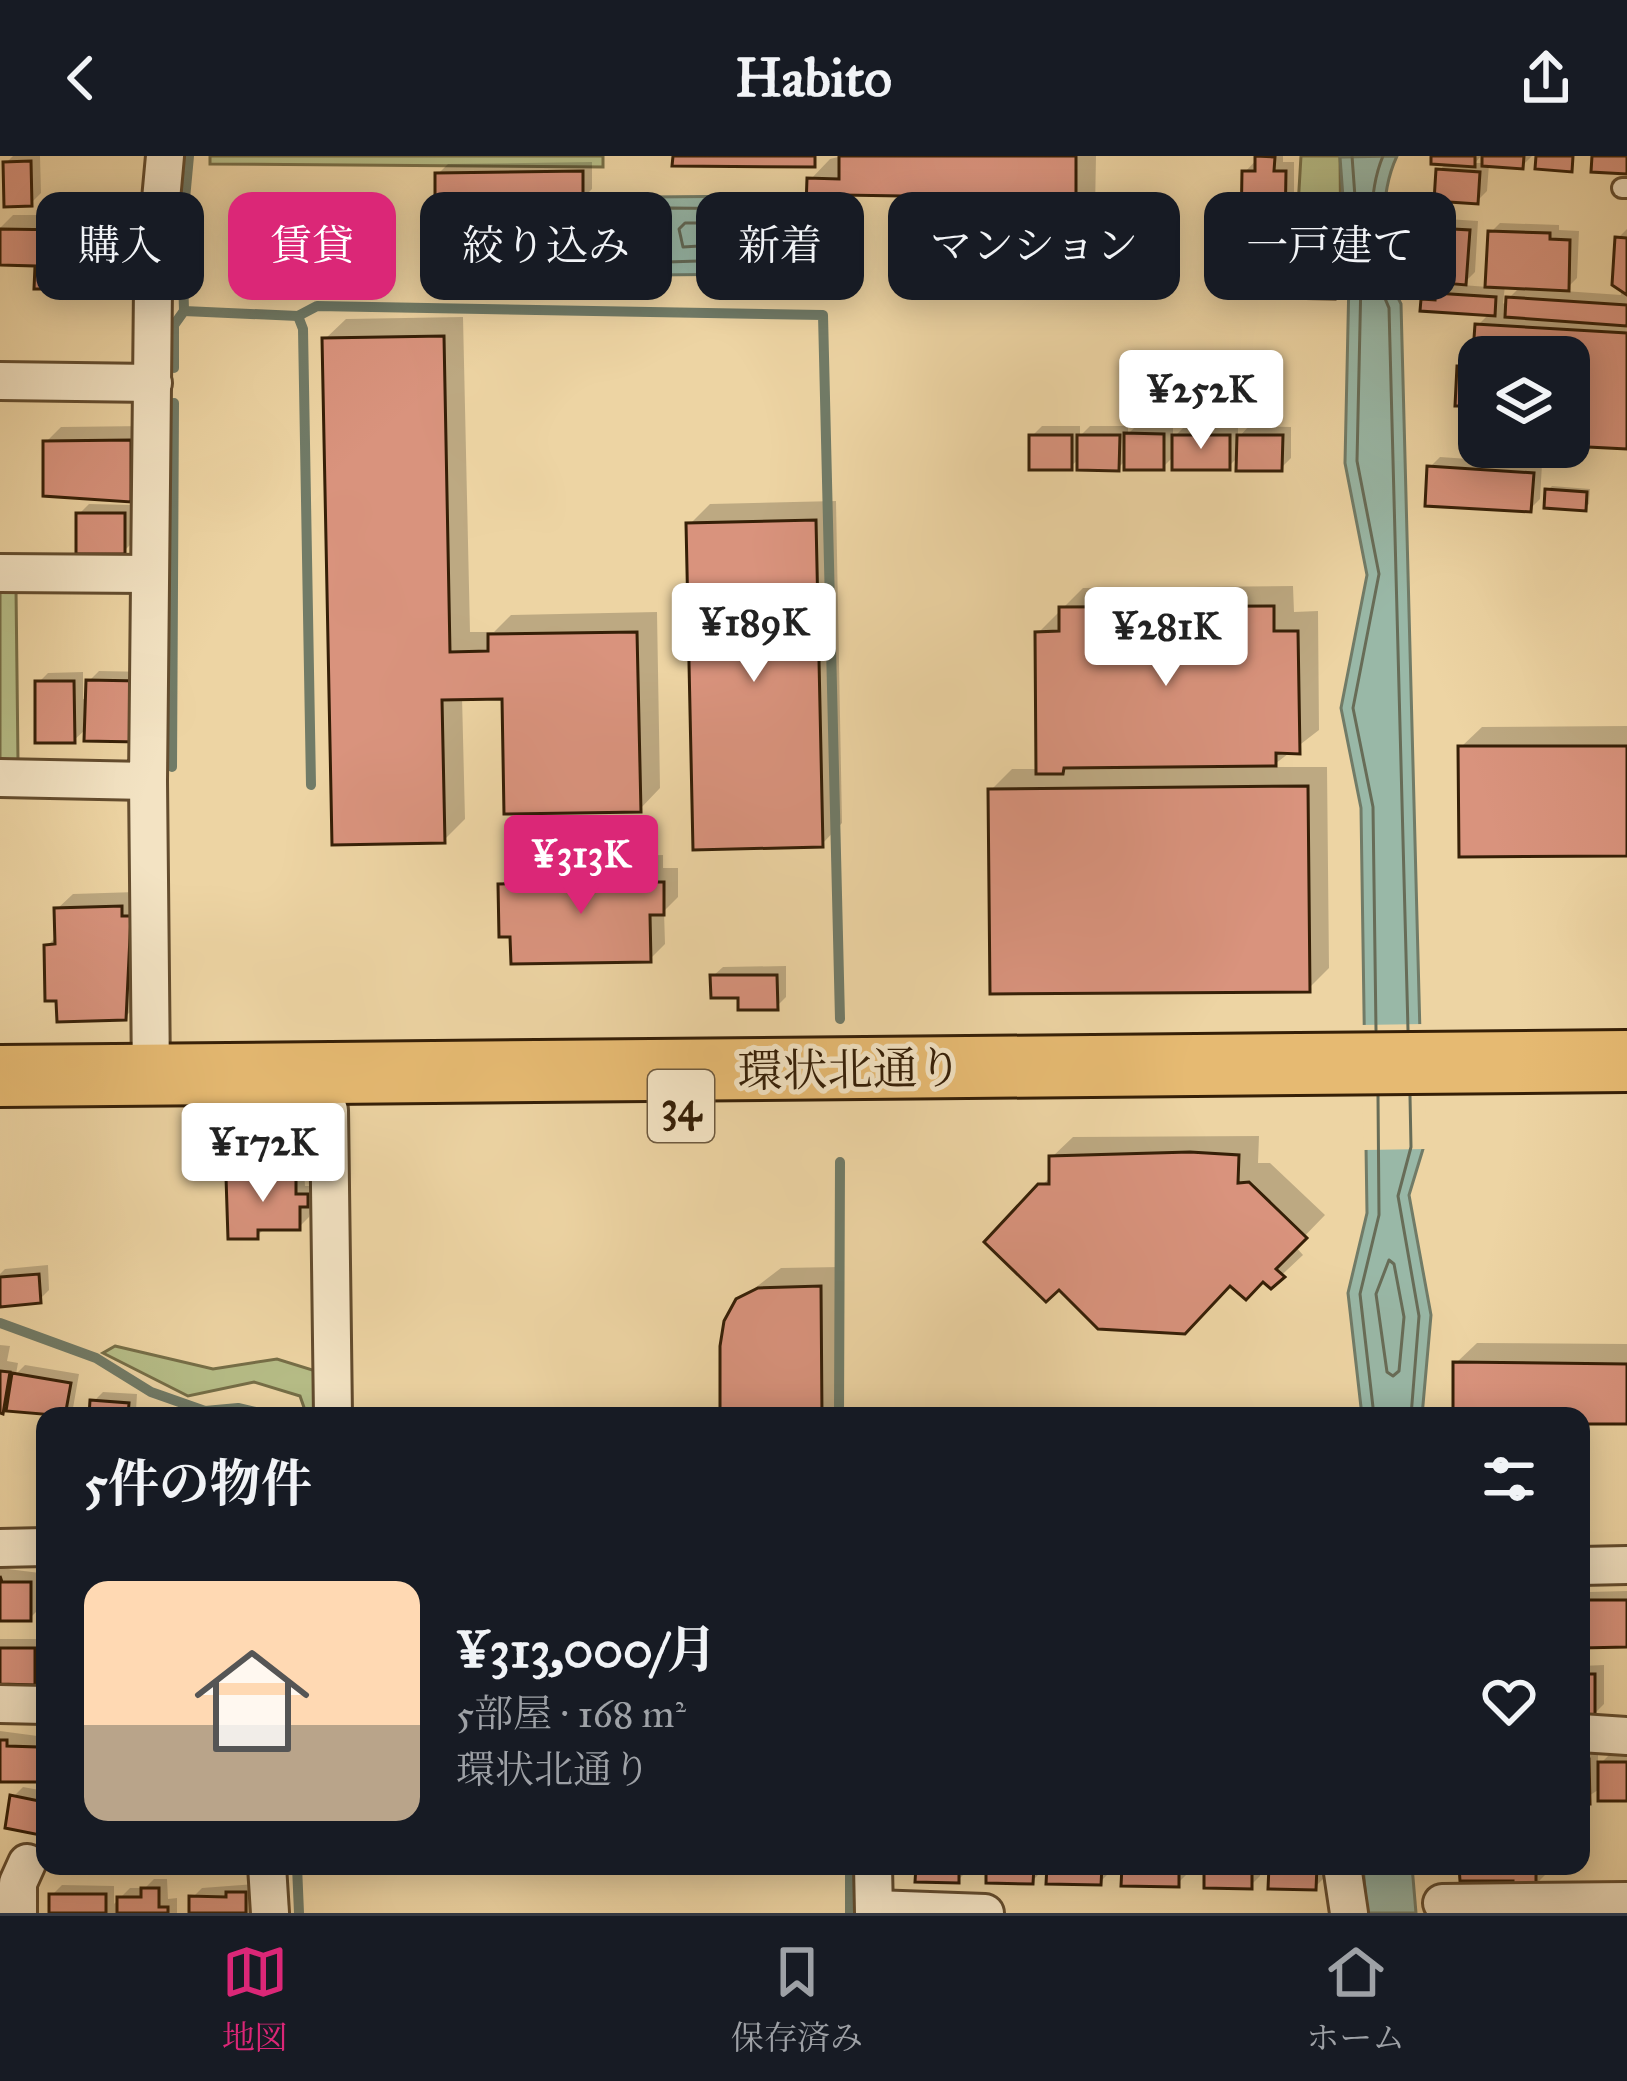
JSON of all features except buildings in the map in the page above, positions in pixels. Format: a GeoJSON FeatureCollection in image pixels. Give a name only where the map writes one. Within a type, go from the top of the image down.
{"type":"FeatureCollection","features":[{"type":"Feature","properties":{"kind":"highway","name":"環状北通り"},"geometry":{"type":"LineString","coordinates":[[1425,1083],[1627,1061]]}},
{"type":"Feature","properties":{"kind":"highway","name":"環状北通り"},"geometry":{"type":"LineString","coordinates":[[0,1076],[1425,1083],[1627,1099]]}},
{"type":"Feature","properties":{"kind":"highway","name":"環状北通り"},"geometry":{"type":"LineString","coordinates":[[0,1114],[1362,1083]]}},
{"type":"Feature","properties":{"kind":"street"},"geometry":{"type":"LineString","coordinates":[[151,1077],[148,781],[153,287],[165,156]]}},
{"type":"Feature","properties":{"kind":"street"},"geometry":{"type":"LineString","coordinates":[[0,381],[153,383]]}},
{"type":"Feature","properties":{"kind":"street"},"geometry":{"type":"LineString","coordinates":[[0,573],[150,574]]}},
{"type":"Feature","properties":{"kind":"street"},"geometry":{"type":"LineString","coordinates":[[0,778],[148,781]]}},
{"type":"Feature","properties":{"kind":"street"},"geometry":{"type":"LineString","coordinates":[[329,1109],[333,1407]]}},
{"type":"Feature","properties":{"kind":"street"},"geometry":{"type":"LineString","coordinates":[[0,1548],[36,1547]]}},
{"type":"Feature","properties":{"kind":"street"},"geometry":{"type":"LineString","coordinates":[[1590,1566],[1627,1565]]}},
{"type":"Feature","properties":{"kind":"street"},"geometry":{"type":"LineString","coordinates":[[0,1704],[36,1705]]}},
{"type":"Feature","properties":{"kind":"street"},"geometry":{"type":"LineString","coordinates":[[1590,1734],[1627,1736]]}},
{"type":"Feature","properties":{"kind":"street"},"geometry":{"type":"LineString","coordinates":[[17,1913],[24,1860]]}},
{"type":"Feature","properties":{"kind":"street"},"geometry":{"type":"LineString","coordinates":[[267,1875],[269,1913]]}},
{"type":"Feature","properties":{"kind":"street"},"geometry":{"type":"LineString","coordinates":[[873,1875],[874,1911],[986,1913]]}},
{"type":"Feature","properties":{"kind":"street"},"geometry":{"type":"LineString","coordinates":[[1343,1875],[1348,1913]]}},
{"type":"Feature","properties":{"kind":"street"},"geometry":{"type":"LineString","coordinates":[[1442,1903],[1627,1901]]}},
{"type":"Feature","properties":{"kind":"green space"},"geometry":{"type":"Polygon","coordinates":[[[210,156],[603,156],[603,167],[210,164],[210,156]]]}},
{"type":"Feature","properties":{"kind":"green space"},"geometry":{"type":"Polygon","coordinates":[[[1301,156],[1340,156],[1340,192],[1299,192],[1301,156]]]}},
{"type":"Feature","properties":{"kind":"green space"},"geometry":{"type":"Polygon","coordinates":[[[0,589],[16,589],[18,761],[0,760],[0,589]]]}},
{"type":"Feature","properties":{"kind":"green space"},"geometry":{"type":"Polygon","coordinates":[[[115,1346],[213,1369],[277,1359],[319,1372],[315,1407],[304,1407],[300,1396],[254,1382],[188,1396],[103,1353],[115,1346]]]}},
{"type":"Feature","properties":{"kind":"water"},"geometry":{"type":"Polygon","coordinates":[[[1397,156],[1387,192],[1343,192],[1340,157],[1397,156]]]}},
{"type":"Feature","properties":{"kind":"water"},"geometry":{"type":"Polygon","coordinates":[[[672,197],[696,197],[696,275],[672,275],[672,197]]]}},
{"type":"Feature","properties":{"kind":"water"},"geometry":{"type":"Polygon","coordinates":[[[1349,300],[1399,300],[1423,1149],[1409,1195],[1431,1315],[1423,1407],[1361,1407],[1348,1293],[1367,1213],[1361,808],[1341,708],[1367,575],[1345,463],[1349,300]]]}},
{"type":"Feature","properties":{"kind":"water"},"geometry":{"type":"Polygon","coordinates":[[[1364,1875],[1413,1875],[1416,1913],[1367,1913],[1364,1875]]]}},
{"type":"Feature","properties":{"kind":"pier"},"geometry":{"type":"Polygon","coordinates":[[[1424,1024],[1426,1149],[1364,1150],[1360,1025],[1424,1024]]]}},
{"type":"Feature","properties":{"kind":"waterway"},"geometry":{"type":"LineString","coordinates":[[189,156],[182,231],[184,311],[298,316],[317,306],[823,315],[840,1019]]}},
{"type":"Feature","properties":{"kind":"waterway"},"geometry":{"type":"LineString","coordinates":[[174,368],[174,325],[184,311]]}},
{"type":"Feature","properties":{"kind":"waterway"},"geometry":{"type":"LineString","coordinates":[[298,316],[303,329],[311,785]]}},
{"type":"Feature","properties":{"kind":"waterway"},"geometry":{"type":"LineString","coordinates":[[172,767],[174,403]]}},
{"type":"Feature","properties":{"kind":"waterway"},"geometry":{"type":"LineString","coordinates":[[839,1407],[840,1162]]}},
{"type":"Feature","properties":{"kind":"waterway"},"geometry":{"type":"LineString","coordinates":[[0,1323],[96,1358],[151,1392],[194,1407]]}},
{"type":"Feature","properties":{"kind":"waterway"},"geometry":{"type":"LineString","coordinates":[[297,1875],[299,1913]]}},
{"type":"Feature","properties":{"kind":"waterway"},"geometry":{"type":"LineString","coordinates":[[850,1875],[850,1913]]}}]}
